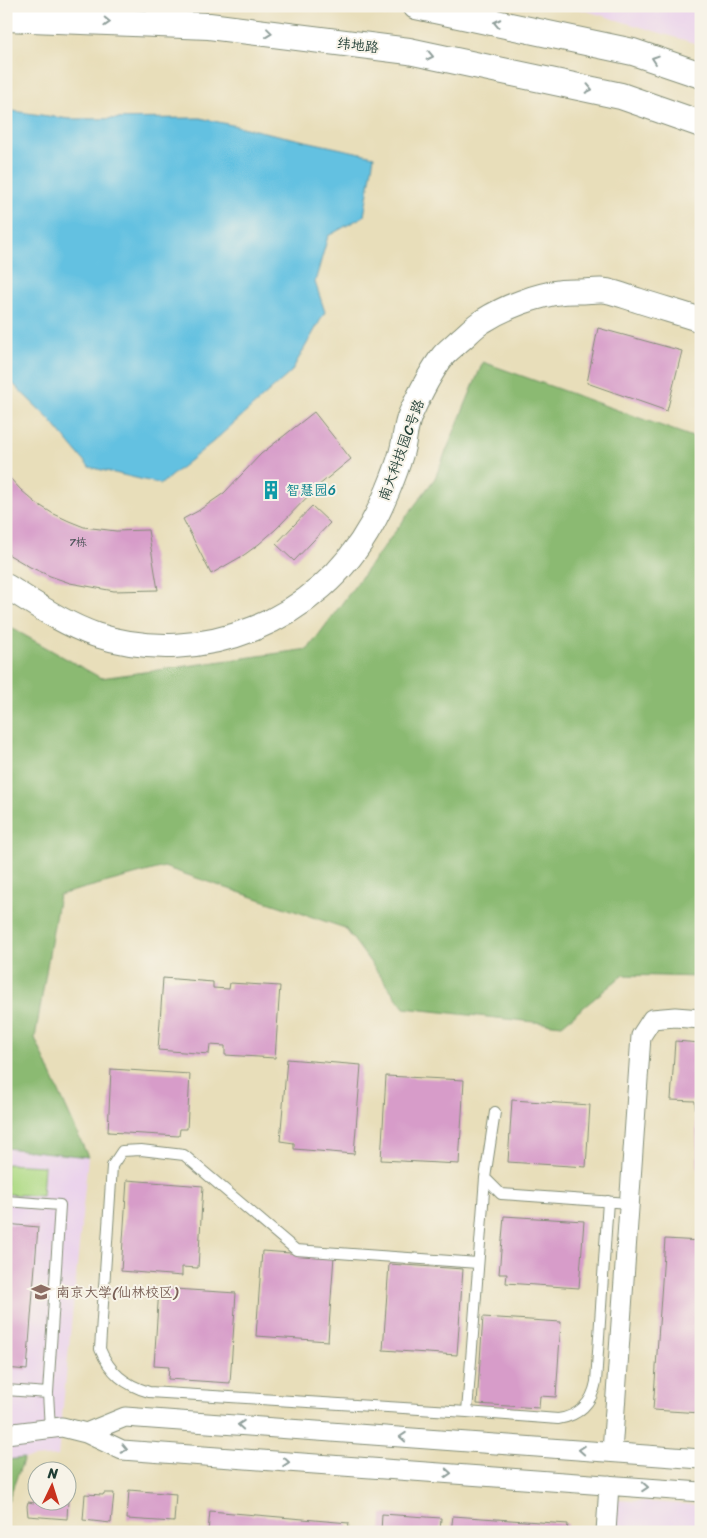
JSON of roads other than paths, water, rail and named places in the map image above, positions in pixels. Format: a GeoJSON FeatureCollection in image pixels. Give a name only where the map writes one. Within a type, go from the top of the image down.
{"type":"FeatureCollection","features":[{"type":"Feature","properties":{"kind":"main road"},"geometry":{"type":"LineString","coordinates":[[416,6],[633,52],[701,75]]}},
{"type":"Feature","properties":{"kind":"main road","name":"纬地路"},"geometry":{"type":"LineString","coordinates":[[6,18],[209,26],[409,52],[621,96],[701,124]]}},
{"type":"Feature","properties":{"kind":"street","name":"南大科技园C号路"},"geometry":{"type":"LineString","coordinates":[[6,586],[75,627],[119,641],[150,645],[188,645],[226,638],[256,629],[315,594],[347,561],[373,523],[382,503],[401,455],[409,417],[424,385],[444,356],[482,321],[521,302],[545,296],[562,292],[607,291],[701,320]]}},
{"type":"Feature","properties":{"kind":"street"},"geometry":{"type":"LineString","coordinates":[[612,1452],[641,1036],[652,1019],[675,1017],[701,1019]]}},
{"type":"Feature","properties":{"kind":"street"},"geometry":{"type":"LineString","coordinates":[[86,1433],[125,1417],[701,1459]]}},
{"type":"Feature","properties":{"kind":"street"},"geometry":{"type":"LineString","coordinates":[[6,1434],[56,1428],[86,1433],[122,1450],[701,1492]]}},
{"type":"Feature","properties":{"kind":"street"},"geometry":{"type":"LineString","coordinates":[[606,1532],[609,1485]]}},
{"type":"Feature","properties":{"kind":"lane"},"geometry":{"type":"LineString","coordinates":[[467,1412],[485,1178],[495,1112]]}},
{"type":"Feature","properties":{"kind":"lane"},"geometry":{"type":"LineString","coordinates":[[478,1263],[296,1250],[184,1155],[141,1150],[122,1151],[112,1166],[100,1349],[109,1367],[126,1383],[150,1392],[566,1418],[581,1410],[591,1398],[596,1382],[608,1201]]}},
{"type":"Feature","properties":{"kind":"lane"},"geometry":{"type":"LineString","coordinates":[[485,1178],[501,1194],[629,1203]]}},
{"type":"Feature","properties":{"kind":"lane"},"geometry":{"type":"LineString","coordinates":[[6,1201],[60,1205],[48,1393],[56,1428]]}},
{"type":"Feature","properties":{"kind":"lane"},"geometry":{"type":"LineString","coordinates":[[6,1390],[48,1393]]}},
{"type":"Feature","properties":{"kind":"water"},"geometry":{"type":"Polygon","coordinates":[[[6,110],[69,119],[200,118],[374,156],[364,216],[328,236],[315,282],[325,312],[291,372],[214,441],[161,484],[89,467],[50,420],[6,377],[6,110]]]}},
{"type":"Feature","properties":{"kind":"place","name":"智慧园6"},"geometry":{"type":"Point","coordinates":[271,490]}},
{"type":"Feature","properties":{"kind":"place","name":"南京大学(仙林校区)"},"geometry":{"type":"Point","coordinates":[41,1292]}}]}
